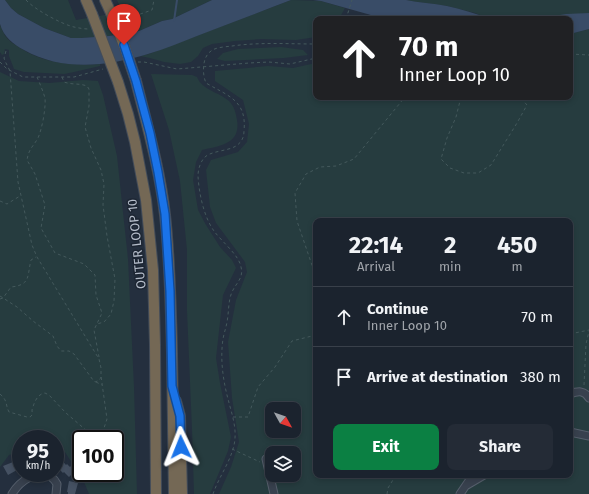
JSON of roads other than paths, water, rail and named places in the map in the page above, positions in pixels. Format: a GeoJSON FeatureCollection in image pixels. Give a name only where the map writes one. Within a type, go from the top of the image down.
{"type":"FeatureCollection","features":[{"type":"Feature","properties":{"kind":"highway","name":"OUTER LOOP 10"},"geometry":{"type":"LineString","coordinates":[[86,0],[118,82],[128,114],[146,200],[153,270],[156,494]]}},
{"type":"Feature","properties":{"kind":"highway"},"geometry":{"type":"LineString","coordinates":[[105,0],[124,45],[136,81],[150,133],[165,214],[170,291],[174,494]]}},
{"type":"Feature","properties":{"kind":"highway"},"geometry":{"type":"LineString","coordinates":[[172,386],[180,416],[182,494]]}},
{"type":"Feature","properties":{"kind":"street"},"geometry":{"type":"LineString","coordinates":[[573,393],[578,391],[583,392],[588,395],[589,398]]}},
{"type":"Feature","properties":{"kind":"street"},"geometry":{"type":"LineString","coordinates":[[573,433],[589,436]]}},
{"type":"Feature","properties":{"kind":"street"},"geometry":{"type":"LineString","coordinates":[[12,494],[23,480],[32,476],[43,474],[52,477],[57,484],[56,494]]}},
{"type":"Feature","properties":{"kind":"street"},"geometry":{"type":"LineString","coordinates":[[460,494],[471,478]]}},
{"type":"Feature","properties":{"kind":"street"},"geometry":{"type":"LineString","coordinates":[[465,487],[479,478]]}},
{"type":"Feature","properties":{"kind":"street"},"geometry":{"type":"LineString","coordinates":[[271,482],[274,494]]}},
{"type":"Feature","properties":{"kind":"water"},"geometry":{"type":"Polygon","coordinates":[[[0,0],[5,0],[18,14],[44,28],[71,38],[81,38],[109,36],[139,31],[162,21],[172,19],[212,0],[291,0],[154,52],[117,62],[86,65],[54,62],[39,57],[16,46],[9,40],[1,28],[0,0]]]}},
{"type":"Feature","properties":{"kind":"water"},"geometry":{"type":"Polygon","coordinates":[[[313,0],[406,0],[452,7],[481,16],[374,16],[313,0]]]}},
{"type":"Feature","properties":{"kind":"water"},"geometry":{"type":"Polygon","coordinates":[[[589,13],[589,29],[573,33],[573,16],[554,16],[589,13]]]}},
{"type":"Feature","properties":{"kind":"waterway"},"geometry":{"type":"LineString","coordinates":[[174,21],[177,0]]}}]}
